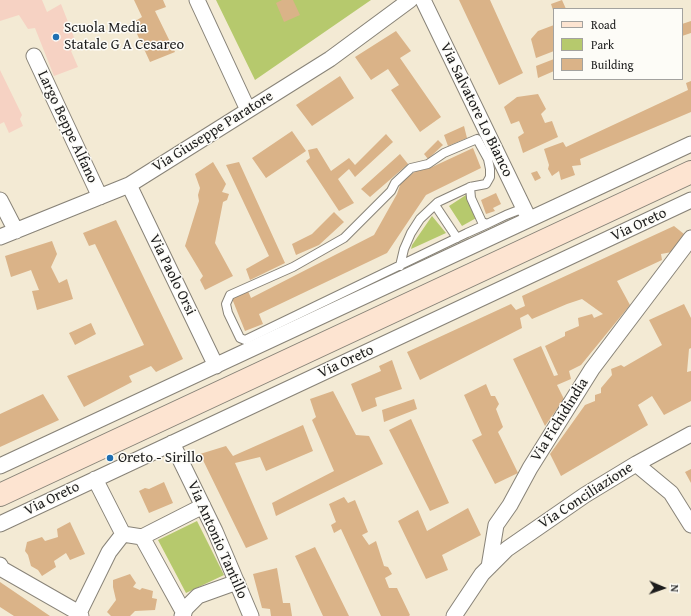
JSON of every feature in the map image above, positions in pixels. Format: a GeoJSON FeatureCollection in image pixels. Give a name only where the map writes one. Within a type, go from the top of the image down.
{"type":"FeatureCollection","features":[{"type":"Feature","properties":{"kind":"street"},"geometry":{"type":"LineString","coordinates":[[197,0],[248,110]]}},
{"type":"Feature","properties":{"kind":"street","name":"Via Giuseppe Paratore"},"geometry":{"type":"LineString","coordinates":[[0,237],[129,185],[330,59],[410,0]]}},
{"type":"Feature","properties":{"kind":"street","name":"Via Salvatore Lo Bianco"},"geometry":{"type":"LineString","coordinates":[[423,0],[526,214]]}},
{"type":"Feature","properties":{"kind":"street","name":"Largo Beppe Alfano"},"geometry":{"type":"LineString","coordinates":[[34,56],[100,197]]}},
{"type":"Feature","properties":{"kind":"street"},"geometry":{"type":"LineString","coordinates":[[0,466],[216,366],[526,214],[691,144]]}},
{"type":"Feature","properties":{"kind":"street","name":"Via Oreto"},"geometry":{"type":"LineString","coordinates":[[0,495],[691,172]]}},
{"type":"Feature","properties":{"kind":"street","name":"Via Paolo Orsi"},"geometry":{"type":"LineString","coordinates":[[129,185],[216,366]]}},
{"type":"Feature","properties":{"kind":"street"},"geometry":{"type":"LineString","coordinates":[[0,200],[16,231]]}},
{"type":"Feature","properties":{"kind":"street","name":"Via Oreto"},"geometry":{"type":"LineString","coordinates":[[0,524],[691,200]]}},
{"type":"Feature","properties":{"kind":"street","name":"Via Fichidindia"},"geometry":{"type":"LineString","coordinates":[[454,616],[482,574],[489,567],[496,525],[510,505],[530,468],[592,369],[691,238]]}},
{"type":"Feature","properties":{"kind":"street","name":"Via Conciliazione"},"geometry":{"type":"LineString","coordinates":[[489,567],[507,549],[542,524],[636,464],[691,434]]}},
{"type":"Feature","properties":{"kind":"street","name":"Via Antonio Tantillo"},"geometry":{"type":"LineString","coordinates":[[172,443],[215,531],[251,616]]}},
{"type":"Feature","properties":{"kind":"street"},"geometry":{"type":"LineString","coordinates":[[636,464],[671,492],[691,525]]}},
{"type":"Feature","properties":{"kind":"street"},"geometry":{"type":"LineString","coordinates":[[95,479],[123,534]]}},
{"type":"Feature","properties":{"kind":"street"},"geometry":{"type":"LineString","coordinates":[[123,534],[142,537],[203,506]]}},
{"type":"Feature","properties":{"kind":"street"},"geometry":{"type":"LineString","coordinates":[[0,565],[2,569],[80,614],[109,552],[123,534]]}},
{"type":"Feature","properties":{"kind":"street"},"geometry":{"type":"LineString","coordinates":[[142,537],[183,614],[198,596],[237,582]]}},
{"type":"Feature","properties":{"kind":"lane"},"geometry":{"type":"LineString","coordinates":[[400,266],[404,249],[411,233],[420,219],[438,202],[470,187],[486,184],[490,177],[488,159],[477,139],[444,154],[428,164],[411,168],[395,183],[391,191],[344,238],[293,267],[230,295],[226,304],[240,338],[245,340],[400,266],[457,238],[487,224],[526,214]]}},
{"type":"Feature","properties":{"kind":"lane"},"geometry":{"type":"LineString","coordinates":[[470,187],[471,198],[476,211],[482,222],[487,224]]}},
{"type":"Feature","properties":{"kind":"lane"},"geometry":{"type":"LineString","coordinates":[[435,205],[457,238]]}},
{"type":"Feature","properties":{"kind":"shaded area","name":"Scuola Media Statale G A Cesareo"},"geometry":{"type":"Polygon","coordinates":[[[0,0],[42,0],[47,12],[61,4],[77,45],[71,51],[78,67],[54,76],[35,28],[28,29],[19,15],[0,21],[0,0]]]}},
{"type":"Feature","properties":{"kind":"shaded area"},"geometry":{"type":"Polygon","coordinates":[[[0,70],[22,115],[20,119],[23,126],[9,133],[4,122],[0,124],[0,70]]]}},
{"type":"Feature","properties":{"kind":"green space"},"geometry":{"type":"Polygon","coordinates":[[[216,0],[371,0],[255,80],[216,0]]]}},
{"type":"Feature","properties":{"kind":"green space"},"geometry":{"type":"Polygon","coordinates":[[[466,195],[478,217],[462,226],[449,206],[466,195]]]}},
{"type":"Feature","properties":{"kind":"green space"},"geometry":{"type":"Polygon","coordinates":[[[432,216],[446,233],[411,249],[412,245],[432,216]]]}},
{"type":"Feature","properties":{"kind":"green space"},"geometry":{"type":"Polygon","coordinates":[[[197,521],[224,575],[186,593],[158,540],[197,521]]]}},
{"type":"Feature","properties":{"kind":"building"},"geometry":{"type":"Polygon","coordinates":[[[134,0],[163,0],[166,7],[155,11],[175,52],[150,62],[132,23],[142,17],[134,0]]]}},
{"type":"Feature","properties":{"kind":"building"},"geometry":{"type":"Polygon","coordinates":[[[282,0],[293,0],[300,15],[284,22],[276,3],[282,0]]]}},
{"type":"Feature","properties":{"kind":"building"},"geometry":{"type":"Polygon","coordinates":[[[459,0],[490,0],[523,73],[499,85],[459,0]]]}},
{"type":"Feature","properties":{"kind":"building"},"geometry":{"type":"Polygon","coordinates":[[[562,0],[566,8],[553,8],[553,10],[551,4],[562,0]]]}},
{"type":"Feature","properties":{"kind":"building"},"geometry":{"type":"Polygon","coordinates":[[[691,21],[691,33],[683,36],[683,24],[691,21]]]}},
{"type":"Feature","properties":{"kind":"building"},"geometry":{"type":"Polygon","coordinates":[[[553,25],[553,51],[536,58],[531,39],[538,31],[553,25]]]}},
{"type":"Feature","properties":{"kind":"building"},"geometry":{"type":"Polygon","coordinates":[[[396,31],[411,51],[400,58],[441,117],[420,132],[391,90],[399,85],[388,69],[371,80],[355,57],[396,31]]]}},
{"type":"Feature","properties":{"kind":"building"},"geometry":{"type":"Polygon","coordinates":[[[553,59],[553,71],[538,78],[536,66],[553,59]]]}},
{"type":"Feature","properties":{"kind":"building"},"geometry":{"type":"Polygon","coordinates":[[[340,76],[354,98],[312,126],[296,105],[340,76]]]}},
{"type":"Feature","properties":{"kind":"building"},"geometry":{"type":"Polygon","coordinates":[[[691,81],[691,112],[580,159],[581,165],[572,166],[575,175],[561,180],[559,171],[552,176],[548,169],[549,165],[544,149],[563,142],[566,147],[688,90],[686,83],[691,81]]]}},
{"type":"Feature","properties":{"kind":"building"},"geometry":{"type":"Polygon","coordinates":[[[538,94],[546,109],[541,114],[545,123],[552,121],[558,137],[523,153],[518,137],[524,133],[519,121],[511,124],[504,107],[517,97],[538,94]]]}},
{"type":"Feature","properties":{"kind":"building"},"geometry":{"type":"Polygon","coordinates":[[[464,126],[467,138],[448,146],[444,135],[464,126]]]}},
{"type":"Feature","properties":{"kind":"building"},"geometry":{"type":"Polygon","coordinates":[[[292,131],[306,151],[266,178],[252,158],[292,131]]]}},
{"type":"Feature","properties":{"kind":"building"},"geometry":{"type":"Polygon","coordinates":[[[386,134],[393,142],[355,177],[349,169],[338,179],[354,203],[339,211],[306,161],[310,158],[308,150],[317,148],[331,171],[349,158],[355,165],[386,134]]]}},
{"type":"Feature","properties":{"kind":"building"},"geometry":{"type":"Polygon","coordinates":[[[438,140],[443,145],[428,159],[424,154],[438,140]]]}},
{"type":"Feature","properties":{"kind":"building"},"geometry":{"type":"Polygon","coordinates":[[[473,148],[481,168],[426,195],[387,253],[259,314],[263,324],[245,331],[231,296],[248,291],[251,298],[374,235],[397,194],[401,182],[416,171],[430,168],[473,148]]]}},
{"type":"Feature","properties":{"kind":"building"},"geometry":{"type":"Polygon","coordinates":[[[400,154],[408,164],[370,197],[361,189],[400,154]]]}},
{"type":"Feature","properties":{"kind":"building"},"geometry":{"type":"Polygon","coordinates":[[[213,162],[226,184],[222,192],[229,194],[227,200],[223,202],[215,243],[233,276],[205,290],[200,280],[203,276],[185,246],[199,201],[198,195],[200,188],[195,174],[213,162]]]}},
{"type":"Feature","properties":{"kind":"building"},"geometry":{"type":"Polygon","coordinates":[[[239,162],[285,263],[250,280],[246,269],[269,256],[226,165],[239,162]]]}},
{"type":"Feature","properties":{"kind":"building"},"geometry":{"type":"Polygon","coordinates":[[[537,171],[541,178],[535,181],[531,173],[537,171]]]}},
{"type":"Feature","properties":{"kind":"building"},"geometry":{"type":"Polygon","coordinates":[[[496,193],[501,204],[493,208],[495,211],[486,214],[481,200],[496,193]]]}},
{"type":"Feature","properties":{"kind":"building"},"geometry":{"type":"Polygon","coordinates":[[[334,212],[344,222],[319,245],[296,255],[292,244],[312,234],[334,212]]]}},
{"type":"Feature","properties":{"kind":"building"},"geometry":{"type":"Polygon","coordinates":[[[116,220],[183,359],[156,372],[151,366],[129,376],[132,382],[84,407],[67,376],[144,345],[95,244],[89,246],[83,233],[116,220]]]}},
{"type":"Feature","properties":{"kind":"building"},"geometry":{"type":"Polygon","coordinates":[[[674,226],[684,234],[672,252],[661,254],[662,260],[617,281],[630,305],[581,365],[569,371],[571,379],[557,385],[564,399],[545,426],[513,359],[541,346],[554,376],[558,375],[545,346],[565,336],[565,332],[579,326],[578,318],[592,314],[594,318],[603,314],[582,299],[532,319],[528,314],[520,318],[522,328],[420,380],[407,352],[511,304],[516,310],[525,306],[522,296],[674,226]]]}},
{"type":"Feature","properties":{"kind":"building"},"geometry":{"type":"Polygon","coordinates":[[[52,241],[57,254],[51,267],[59,283],[67,279],[73,299],[37,310],[32,291],[39,290],[31,270],[11,277],[5,256],[52,241]]]}},
{"type":"Feature","properties":{"kind":"building"},"geometry":{"type":"Polygon","coordinates":[[[684,304],[691,318],[691,348],[689,349],[687,372],[691,371],[691,401],[664,415],[652,396],[638,405],[648,425],[561,476],[550,454],[585,405],[595,401],[595,395],[601,393],[601,388],[612,375],[611,369],[621,365],[624,367],[662,345],[649,320],[684,304]]]}},
{"type":"Feature","properties":{"kind":"building"},"geometry":{"type":"Polygon","coordinates":[[[91,323],[96,334],[75,345],[69,333],[91,323]]]}},
{"type":"Feature","properties":{"kind":"building"},"geometry":{"type":"Polygon","coordinates":[[[392,360],[402,389],[375,398],[377,406],[362,412],[351,384],[381,371],[379,366],[392,360]]]}},
{"type":"Feature","properties":{"kind":"building"},"geometry":{"type":"Polygon","coordinates":[[[486,384],[491,396],[495,396],[499,404],[496,409],[503,427],[498,432],[518,473],[495,484],[472,440],[482,435],[464,395],[486,384]]]}},
{"type":"Feature","properties":{"kind":"building"},"geometry":{"type":"Polygon","coordinates":[[[333,391],[356,435],[369,436],[383,464],[276,516],[272,503],[334,471],[312,420],[316,417],[310,399],[333,391]]]}},
{"type":"Feature","properties":{"kind":"building"},"geometry":{"type":"Polygon","coordinates":[[[43,394],[59,420],[0,447],[0,414],[43,394]]]}},
{"type":"Feature","properties":{"kind":"building"},"geometry":{"type":"Polygon","coordinates":[[[414,399],[417,409],[384,422],[382,410],[414,399]]]}},
{"type":"Feature","properties":{"kind":"building"},"geometry":{"type":"Polygon","coordinates":[[[411,419],[449,503],[430,511],[389,430],[411,419]]]}},
{"type":"Feature","properties":{"kind":"building"},"geometry":{"type":"Polygon","coordinates":[[[303,425],[313,451],[266,471],[260,457],[235,463],[268,539],[246,548],[200,454],[226,446],[233,456],[303,425]]]}},
{"type":"Feature","properties":{"kind":"building"},"geometry":{"type":"Polygon","coordinates":[[[691,469],[691,483],[685,472],[691,469]]]}},
{"type":"Feature","properties":{"kind":"building"},"geometry":{"type":"Polygon","coordinates":[[[164,482],[173,503],[149,513],[139,491],[145,488],[149,489],[164,482]]]}},
{"type":"Feature","properties":{"kind":"building"},"geometry":{"type":"Polygon","coordinates":[[[344,497],[348,503],[355,500],[368,532],[362,535],[369,545],[376,541],[384,566],[388,567],[392,574],[385,578],[389,588],[397,588],[410,615],[409,616],[381,616],[341,529],[334,533],[331,525],[336,522],[329,504],[344,497]]]}},
{"type":"Feature","properties":{"kind":"building"},"geometry":{"type":"Polygon","coordinates":[[[468,508],[481,535],[442,555],[448,570],[426,579],[398,521],[418,510],[427,531],[468,508]]]}},
{"type":"Feature","properties":{"kind":"building"},"geometry":{"type":"Polygon","coordinates":[[[70,522],[85,554],[70,560],[66,553],[54,561],[56,567],[42,576],[38,570],[31,566],[28,555],[25,551],[27,542],[42,537],[45,541],[58,537],[57,529],[70,522]]]}},
{"type":"Feature","properties":{"kind":"building"},"geometry":{"type":"Polygon","coordinates":[[[315,547],[349,616],[323,616],[295,556],[315,547]]]}},
{"type":"Feature","properties":{"kind":"building"},"geometry":{"type":"Polygon","coordinates":[[[277,568],[283,603],[290,603],[292,616],[271,616],[270,609],[262,608],[253,574],[277,568]]]}},
{"type":"Feature","properties":{"kind":"building"},"geometry":{"type":"Polygon","coordinates":[[[130,574],[136,583],[133,587],[140,590],[142,588],[153,591],[152,598],[157,599],[155,610],[135,611],[130,616],[111,616],[107,612],[116,600],[113,580],[130,574]]]}},
{"type":"Feature","properties":{"kind":"building"},"geometry":{"type":"Polygon","coordinates":[[[0,582],[50,616],[14,616],[0,607],[0,582]]]}},
{"type":"Feature","properties":{"kind":"place","name":"Scuola Media Statale G A Cesareo"},"geometry":{"type":"Point","coordinates":[56,37]}},
{"type":"Feature","properties":{"kind":"place","name":"Oreto - Sirillo"},"geometry":{"type":"Point","coordinates":[110,458]}}]}
